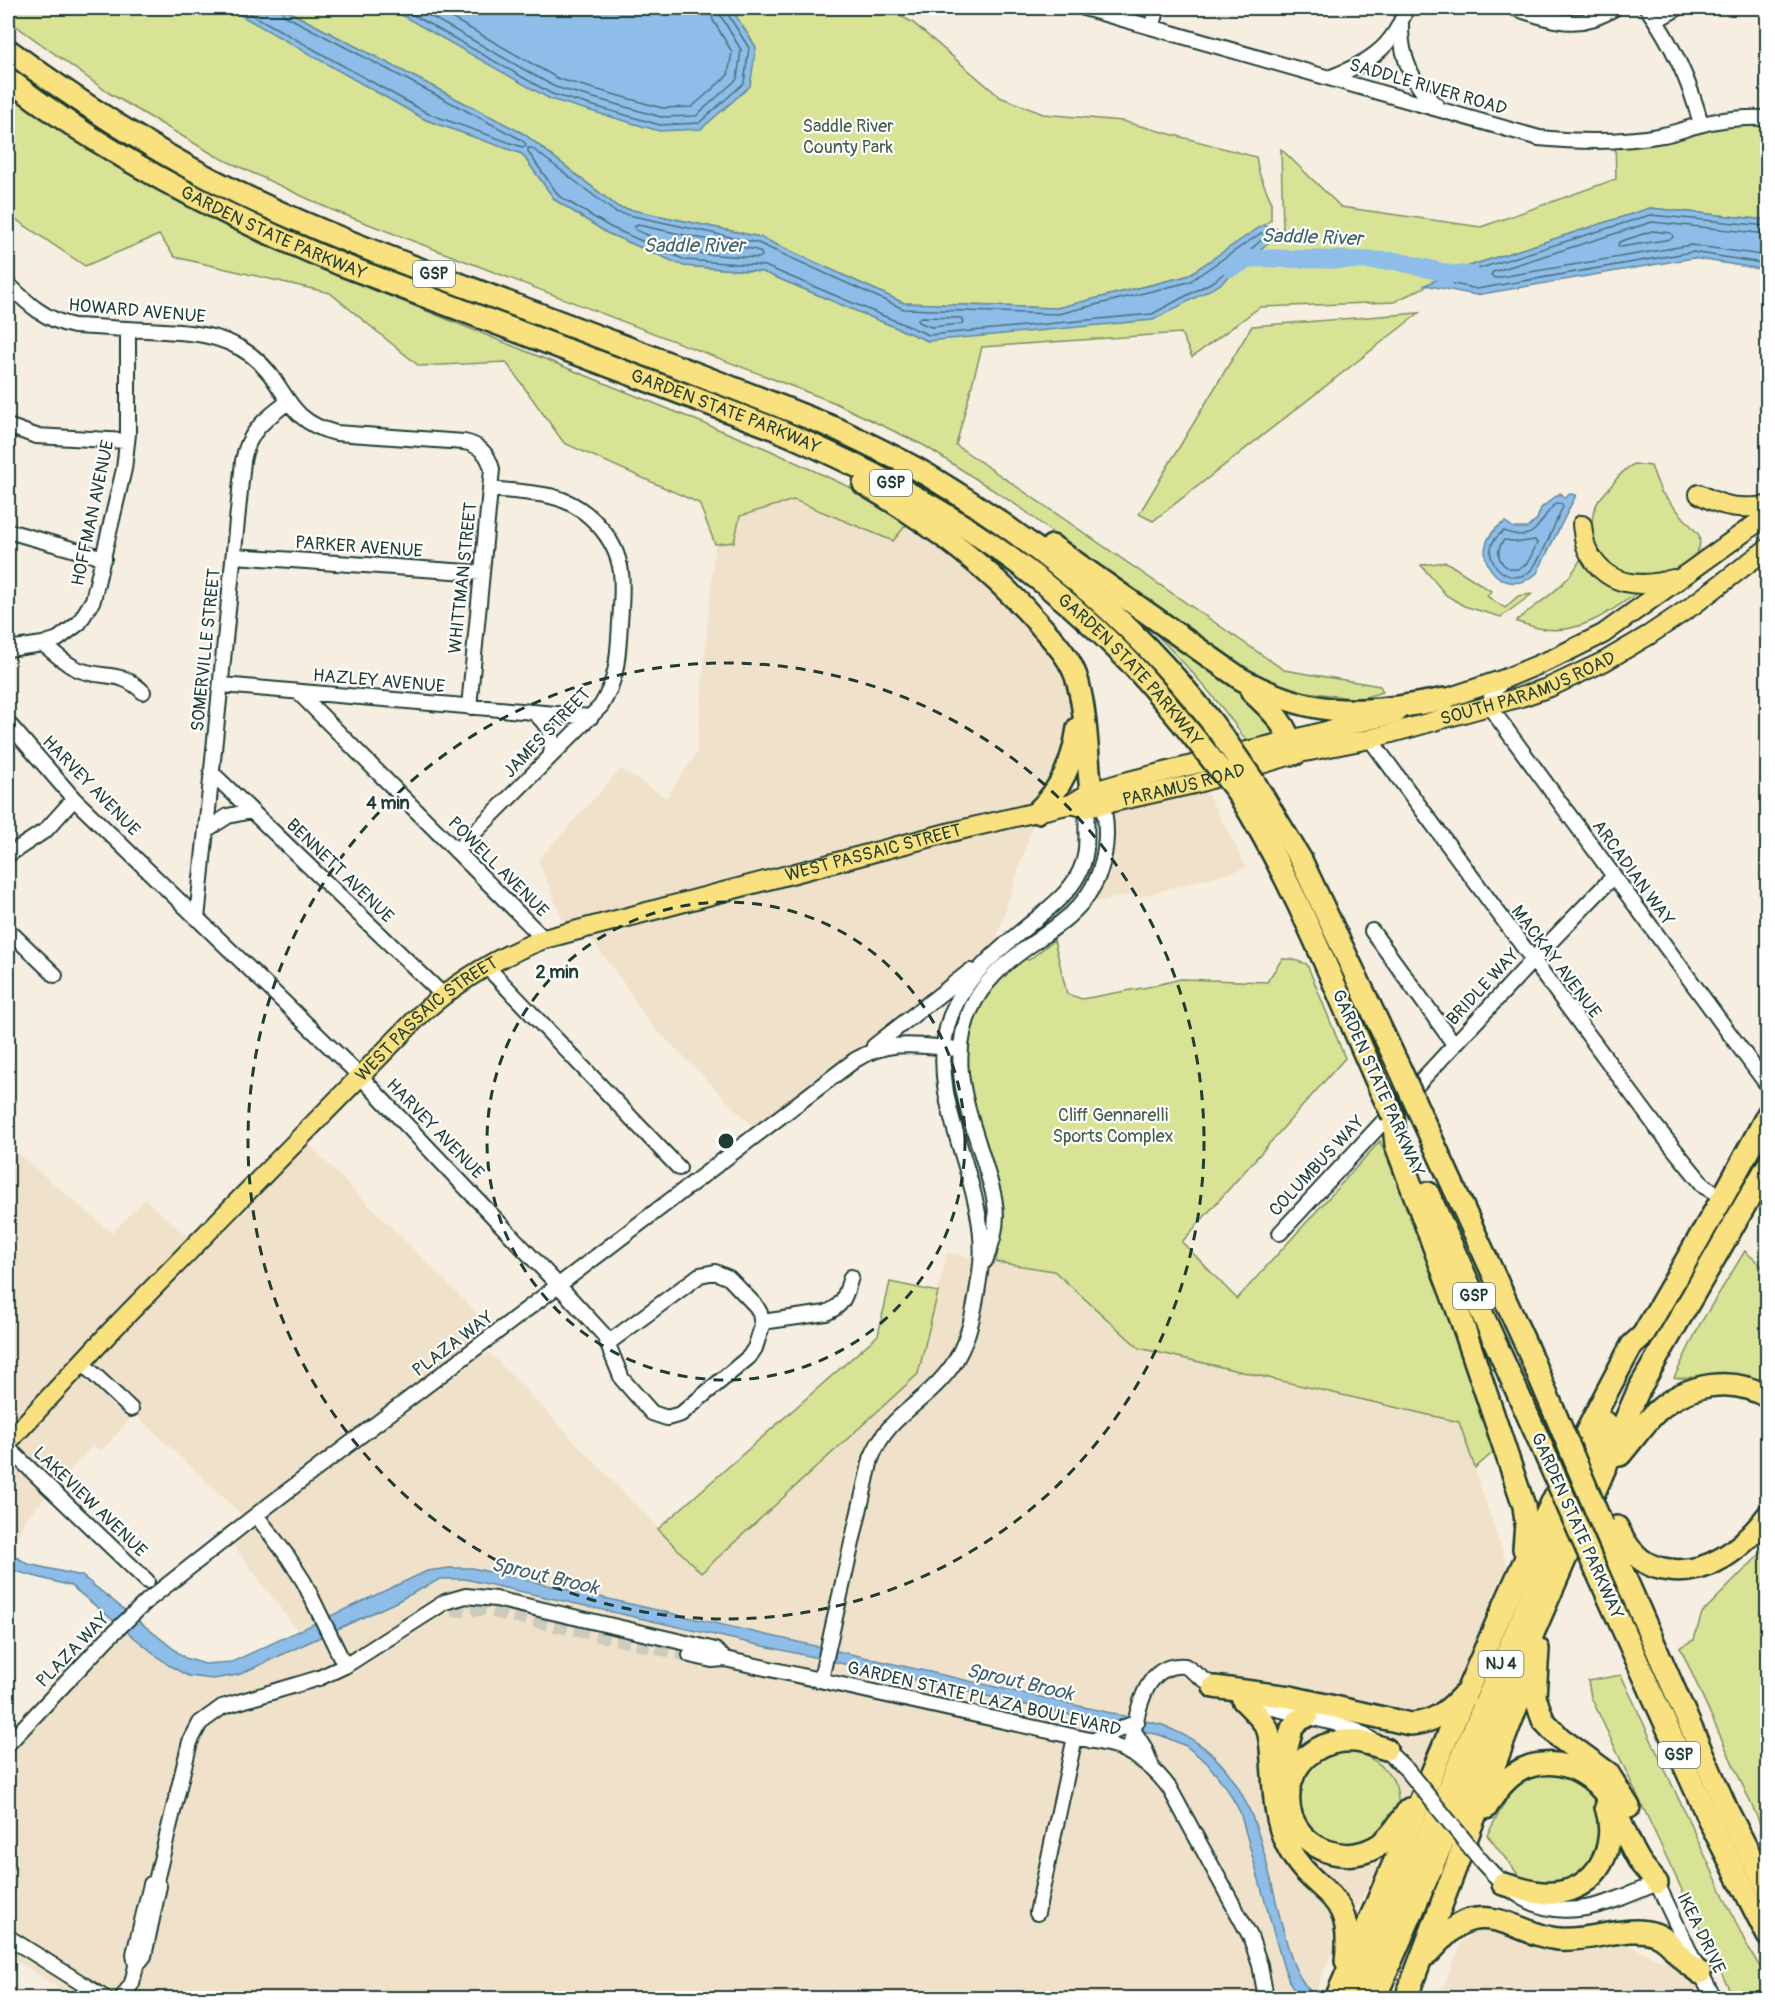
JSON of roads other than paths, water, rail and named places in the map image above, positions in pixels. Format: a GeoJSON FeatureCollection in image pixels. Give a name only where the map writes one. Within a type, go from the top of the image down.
{"type":"FeatureCollection","features":[{"type":"Feature","properties":{"kind":"highway","name":"GARDEN STATE PARKWAY"},"geometry":{"type":"LineString","coordinates":[[8,50],[118,126],[200,173],[258,202],[355,244],[788,409],[885,452],[933,478],[1022,538],[1101,602],[1175,678],[1225,741],[1245,786],[1259,827],[1393,1116],[1399,1141],[1546,1456],[1710,1822],[1767,1936]]}},
{"type":"Feature","properties":{"kind":"highway","name":"GARDEN STATE PARKWAY"},"geometry":{"type":"LineString","coordinates":[[8,79],[65,120],[146,171],[253,226],[340,264],[821,448],[906,490],[961,523],[1046,584],[1123,656],[1158,693],[1201,746],[1245,786],[1301,860],[1399,1067],[1525,1343],[1593,1504],[1610,1526],[1728,1812],[1767,1890]]}},
{"type":"Feature","properties":{"kind":"highway"},"geometry":{"type":"LineString","coordinates":[[672,391],[853,477],[888,498],[957,545],[1020,602],[1070,662],[1078,683],[1088,802]]}},
{"type":"Feature","properties":{"kind":"highway"},"geometry":{"type":"LineString","coordinates":[[885,452],[939,476],[994,506],[1217,663],[1264,692],[1290,702],[1341,711],[1368,711],[1445,699]]}},
{"type":"Feature","properties":{"kind":"highway"},"geometry":{"type":"LineString","coordinates":[[1217,663],[1269,707],[1286,729],[1293,747]]}},
{"type":"Feature","properties":{"kind":"highway"},"geometry":{"type":"LineString","coordinates":[[1037,812],[1054,794],[1069,767],[1075,746],[1081,704]]}},
{"type":"Feature","properties":{"kind":"highway","name":"NJ 4"},"geometry":{"type":"LineString","coordinates":[[1352,1993],[1601,1434],[1642,1349],[1643,1335],[1723,1197],[1767,1114]]}},
{"type":"Feature","properties":{"kind":"highway"},"geometry":{"type":"LineString","coordinates":[[1399,1141],[1524,1506],[1526,1523],[1523,1562]]}},
{"type":"Feature","properties":{"kind":"highway","name":"NJ 4"},"geometry":{"type":"LineString","coordinates":[[1352,1993],[1407,1925],[1639,1389],[1767,1165]]}},
{"type":"Feature","properties":{"kind":"highway"},"geometry":{"type":"LineString","coordinates":[[1352,1993],[1432,1777],[1523,1562],[1564,1475],[1618,1371],[1632,1345],[1643,1335]]}},
{"type":"Feature","properties":{"kind":"highway"},"geometry":{"type":"LineString","coordinates":[[1406,1998],[1538,1649],[1647,1394],[1661,1352]]}},
{"type":"Feature","properties":{"kind":"highway"},"geometry":{"type":"LineString","coordinates":[[1620,1455],[1654,1415],[1675,1398],[1688,1392],[1701,1387],[1727,1385],[1750,1389],[1767,1397]]}},
{"type":"Feature","properties":{"kind":"highway"},"geometry":{"type":"LineString","coordinates":[[1610,1526],[1641,1560],[1659,1568],[1689,1570],[1711,1564],[1730,1553],[1750,1536],[1767,1515]]}},
{"type":"Feature","properties":{"kind":"highway"},"geometry":{"type":"LineString","coordinates":[[1538,1649],[1535,1689],[1539,1713],[1553,1733],[1595,1762],[1613,1779],[1623,1795],[1653,1860],[1658,1883]]}},
{"type":"Feature","properties":{"kind":"highway"},"geometry":{"type":"LineString","coordinates":[[1214,1687],[1290,1697],[1410,1724],[1421,1724],[1434,1720],[1467,1692]]}},
{"type":"Feature","properties":{"kind":"highway"},"geometry":{"type":"LineString","coordinates":[[1243,1700],[1267,1729],[1281,1831],[1287,1845],[1295,1860],[1333,1897],[1343,1912],[1347,1928],[1352,1993]]}},
{"type":"Feature","properties":{"kind":"highway"},"geometry":{"type":"LineString","coordinates":[[1276,1794],[1291,1731],[1297,1721],[1307,1716]]}},
{"type":"Feature","properties":{"kind":"highway"},"geometry":{"type":"LineString","coordinates":[[1386,1749],[1363,1742],[1344,1741],[1320,1747],[1304,1759],[1293,1776],[1289,1796],[1292,1816],[1301,1834],[1326,1851],[1340,1855],[1360,1853],[1377,1846],[1395,1829],[1432,1777]]}},
{"type":"Feature","properties":{"kind":"highway"},"geometry":{"type":"LineString","coordinates":[[1458,1858],[1492,1797],[1503,1784],[1517,1772],[1534,1765],[1551,1763],[1569,1767],[1594,1782],[1612,1802],[1641,1864],[1658,1883]]}},
{"type":"Feature","properties":{"kind":"highway"},"geometry":{"type":"LineString","coordinates":[[1503,1884],[1538,1893],[1557,1893],[1574,1888],[1595,1873],[1609,1848],[1611,1830],[1608,1812],[1594,1782]]}},
{"type":"Feature","properties":{"kind":"highway"},"geometry":{"type":"LineString","coordinates":[[1420,1961],[1455,1926],[1470,1920],[1485,1919],[1499,1921],[1535,1935],[1558,1939],[1584,1939],[1644,1930],[1664,1938],[1685,1961],[1700,1973]]}},
{"type":"Feature","properties":{"kind":"highway"},"geometry":{"type":"LineString","coordinates":[[1389,1998],[1404,1953],[1407,1925]]}},
{"type":"Feature","properties":{"kind":"main road"},"geometry":{"type":"LineString","coordinates":[[1699,494],[1719,505],[1738,508],[1767,506]]}},
{"type":"Feature","properties":{"kind":"main road","name":"SOUTH PARAMUS ROAD"},"geometry":{"type":"LineString","coordinates":[[1293,747],[1504,679],[1552,659],[1603,634],[1767,515]]}},
{"type":"Feature","properties":{"kind":"main road"},"geometry":{"type":"LineString","coordinates":[[1581,525],[1587,548],[1596,564],[1611,578],[1630,584],[1654,585],[1681,577]]}},
{"type":"Feature","properties":{"kind":"main road","name":"SOUTH PARAMUS ROAD"},"geometry":{"type":"LineString","coordinates":[[1293,747],[1370,739],[1550,687],[1605,661],[1649,635],[1692,606],[1767,548]]}},
{"type":"Feature","properties":{"kind":"main road","name":"PARAMUS ROAD"},"geometry":{"type":"LineString","coordinates":[[1014,817],[1088,802],[1293,747]]}},
{"type":"Feature","properties":{"kind":"main road","name":"WEST PASSAIC STREET"},"geometry":{"type":"LineString","coordinates":[[8,1442],[81,1362],[421,1014],[443,994],[486,966],[520,948],[544,939],[1014,817]]}},
{"type":"Feature","properties":{"kind":"street","name":"SADDLE RIVER ROAD"},"geometry":{"type":"LineString","coordinates":[[1084,8],[1539,138],[1574,142],[1632,140],[1664,135],[1701,124],[1746,118],[1767,118]]}},
{"type":"Feature","properties":{"kind":"street"},"geometry":{"type":"LineString","coordinates":[[1152,27],[1158,8]]}},
{"type":"Feature","properties":{"kind":"street"},"geometry":{"type":"LineString","coordinates":[[1406,8],[1402,22],[1403,51],[1407,64],[1421,90],[1442,111]]}},
{"type":"Feature","properties":{"kind":"street"},"geometry":{"type":"LineString","coordinates":[[1514,8],[1552,20],[1572,23],[1597,18],[1615,8]]}},
{"type":"Feature","properties":{"kind":"street"},"geometry":{"type":"LineString","coordinates":[[1647,8],[1672,47],[1693,92],[1701,124]]}},
{"type":"Feature","properties":{"kind":"street"},"geometry":{"type":"LineString","coordinates":[[1656,20],[1678,8]]}},
{"type":"Feature","properties":{"kind":"street"},"geometry":{"type":"LineString","coordinates":[[1329,78],[1372,57],[1384,48],[1402,22]]}},
{"type":"Feature","properties":{"kind":"street","name":"HOWARD AVENUE"},"geometry":{"type":"LineString","coordinates":[[8,284],[36,311],[61,324],[190,332],[223,340],[254,357],[277,382],[288,402],[302,417],[312,424],[336,433],[471,443],[485,453],[489,460],[492,469],[490,489]]}},
{"type":"Feature","properties":{"kind":"street","name":"HOFFMAN AVENUE"},"geometry":{"type":"LineString","coordinates":[[8,649],[43,644],[69,632],[87,612],[93,600],[120,489],[127,441],[128,329]]}},
{"type":"Feature","properties":{"kind":"street","name":"SOMERVILLE STREET"},"geometry":{"type":"LineString","coordinates":[[197,919],[245,450],[257,427],[266,417],[288,402]]}},
{"type":"Feature","properties":{"kind":"street"},"geometry":{"type":"LineString","coordinates":[[8,426],[36,436],[127,441]]}},
{"type":"Feature","properties":{"kind":"street","name":"WHITTMAN STREET"},"geometry":{"type":"LineString","coordinates":[[469,707],[490,489]]}},
{"type":"Feature","properties":{"kind":"street","name":"JAMES STREET"},"geometry":{"type":"LineString","coordinates":[[456,851],[591,717],[609,693],[618,663],[623,588],[617,556],[601,529],[590,517],[566,502],[535,494],[490,489]]}},
{"type":"Feature","properties":{"kind":"street"},"geometry":{"type":"LineString","coordinates":[[8,531],[104,558]]}},
{"type":"Feature","properties":{"kind":"street","name":"PARKER AVENUE"},"geometry":{"type":"LineString","coordinates":[[234,556],[482,573]]}},
{"type":"Feature","properties":{"kind":"street"},"geometry":{"type":"LineString","coordinates":[[43,644],[67,663],[79,669],[117,676],[128,680],[143,692]]}},
{"type":"Feature","properties":{"kind":"street"},"geometry":{"type":"LineString","coordinates":[[1489,706],[1492,694],[1504,679]]}},
{"type":"Feature","properties":{"kind":"street","name":"HAZLEY AVENUE"},"geometry":{"type":"LineString","coordinates":[[222,685],[591,717]]}},
{"type":"Feature","properties":{"kind":"street","name":"POWELL AVENUE"},"geometry":{"type":"LineString","coordinates":[[299,693],[544,939]]}},
{"type":"Feature","properties":{"kind":"street","name":"ARCADIAN WAY"},"geometry":{"type":"LineString","coordinates":[[1489,706],[1767,1086]]}},
{"type":"Feature","properties":{"kind":"street"},"geometry":{"type":"LineString","coordinates":[[533,712],[549,728],[552,740],[550,757]]}},
{"type":"Feature","properties":{"kind":"street","name":"HARVEY AVENUE"},"geometry":{"type":"LineString","coordinates":[[8,723],[74,800],[360,1076],[559,1286],[599,1329],[608,1343],[616,1369],[627,1386],[652,1413],[667,1418],[681,1414],[748,1357],[760,1337],[762,1322]]}},
{"type":"Feature","properties":{"kind":"street","name":"MACKAY AVENUE"},"geometry":{"type":"LineString","coordinates":[[1370,739],[1663,1136],[1705,1186],[1723,1197]]}},
{"type":"Feature","properties":{"kind":"street","name":"BENNETT AVENUE"},"geometry":{"type":"LineString","coordinates":[[211,772],[443,994]]}},
{"type":"Feature","properties":{"kind":"street"},"geometry":{"type":"LineString","coordinates":[[8,855],[46,830],[74,800]]}},
{"type":"Feature","properties":{"kind":"street"},"geometry":{"type":"LineString","coordinates":[[855,1060],[991,956],[1068,891],[1085,858],[1088,842],[1088,802]]}},
{"type":"Feature","properties":{"kind":"street"},"geometry":{"type":"LineString","coordinates":[[980,1272],[992,1246],[996,1205],[963,1086],[959,1049],[964,1026],[974,1002],[988,981],[1007,963],[1056,928],[1092,891],[1104,857],[1106,834],[1088,802]]}},
{"type":"Feature","properties":{"kind":"street"},"geometry":{"type":"LineString","coordinates":[[206,830],[228,816],[251,811]]}},
{"type":"Feature","properties":{"kind":"street","name":"BRIDLE WAY"},"geometry":{"type":"LineString","coordinates":[[1454,1044],[1613,877]]}},
{"type":"Feature","properties":{"kind":"street"},"geometry":{"type":"LineString","coordinates":[[8,930],[55,975]]}},
{"type":"Feature","properties":{"kind":"street"},"geometry":{"type":"LineString","coordinates":[[1372,931],[1454,1044]]}},
{"type":"Feature","properties":{"kind":"street"},"geometry":{"type":"LineString","coordinates":[[821,1679],[876,1444],[884,1432],[945,1376],[955,1362],[969,1327],[980,1272],[981,1228],[943,1075],[943,1048],[956,1001],[968,981],[991,956]]}},
{"type":"Feature","properties":{"kind":"street"},"geometry":{"type":"LineString","coordinates":[[486,966],[679,1168]]}},
{"type":"Feature","properties":{"kind":"street","name":"COLUMBUS WAY"},"geometry":{"type":"LineString","coordinates":[[1280,1233],[1454,1044]]}},
{"type":"Feature","properties":{"kind":"street","name":"PLAZA WAY"},"geometry":{"type":"LineString","coordinates":[[8,1744],[114,1632],[148,1600],[256,1515],[855,1060],[869,1051],[890,1045],[959,1049]]}},
{"type":"Feature","properties":{"kind":"street"},"geometry":{"type":"LineString","coordinates":[[964,1157],[981,1152]]}},
{"type":"Feature","properties":{"kind":"street"},"geometry":{"type":"LineString","coordinates":[[608,1343],[707,1272],[715,1272],[729,1278],[756,1306],[762,1322],[826,1313],[835,1309],[843,1302],[851,1277]]}},
{"type":"Feature","properties":{"kind":"street"},"geometry":{"type":"LineString","coordinates":[[81,1362],[131,1409]]}},
{"type":"Feature","properties":{"kind":"street","name":"LAKEVIEW AVENUE"},"geometry":{"type":"LineString","coordinates":[[8,1448],[147,1581]]}},
{"type":"Feature","properties":{"kind":"street"},"geometry":{"type":"LineString","coordinates":[[256,1515],[288,1557],[345,1666]]}},
{"type":"Feature","properties":{"kind":"street","name":"GARDEN STATE PLAZA BOULEVARD"},"geometry":{"type":"LineString","coordinates":[[122,1998],[132,1983],[136,1966],[144,1956],[159,1886],[156,1881],[193,1736],[200,1723],[222,1707],[318,1678],[345,1666],[456,1597],[478,1596],[695,1645],[715,1650],[725,1659]]}},
{"type":"Feature","properties":{"kind":"street","name":"GARDEN STATE PLAZA BOULEVARD"},"geometry":{"type":"LineString","coordinates":[[422,1617],[451,1610]]}},
{"type":"Feature","properties":{"kind":"street","name":"GARDEN STATE PLAZA BOULEVARD"},"geometry":{"type":"LineString","coordinates":[[690,1656],[712,1660],[725,1659],[821,1679],[1112,1745],[1129,1752],[1152,1768],[1174,1797],[1250,1936],[1260,1965],[1266,1998]]}},
{"type":"Feature","properties":{"kind":"street"},"geometry":{"type":"LineString","coordinates":[[1129,1752],[1131,1727],[1149,1682],[1156,1674],[1169,1668],[1185,1666],[1214,1687],[1243,1700],[1357,1731],[1386,1749],[1407,1770],[1503,1884],[1536,1905],[1571,1910],[1589,1908],[1658,1883]]}},
{"type":"Feature","properties":{"kind":"street"},"geometry":{"type":"LineString","coordinates":[[1092,1741],[1131,1727]]}},
{"type":"Feature","properties":{"kind":"street"},"geometry":{"type":"LineString","coordinates":[[1131,1727],[1144,1746],[1152,1768]]}},
{"type":"Feature","properties":{"kind":"street"},"geometry":{"type":"LineString","coordinates":[[1037,1913],[1075,1737]]}},
{"type":"Feature","properties":{"kind":"street","name":"IKEA DRIVE"},"geometry":{"type":"LineString","coordinates":[[1658,1883],[1714,1998]]}},
{"type":"Feature","properties":{"kind":"street"},"geometry":{"type":"LineString","coordinates":[[8,1937],[105,1998]]}},
{"type":"Feature","properties":{"kind":"water","name":"Saddle River"},"geometry":{"type":"Polygon","coordinates":[[[228,8],[282,8],[524,134],[618,207],[760,237],[904,303],[1057,308],[1187,276],[1263,225],[1283,230],[1219,285],[1153,320],[928,341],[763,272],[684,266],[607,233],[555,200],[522,154],[426,120],[228,8]]]}},
{"type":"Feature","properties":{"kind":"water"},"geometry":{"type":"Polygon","coordinates":[[[389,8],[731,8],[756,47],[750,86],[701,129],[659,131],[550,99],[389,8]]]}},
{"type":"Feature","properties":{"kind":"water"},"geometry":{"type":"Polygon","coordinates":[[[1650,208],[1767,220],[1767,270],[1693,258],[1476,295],[1425,285],[1463,268],[1650,208]]]}},
{"type":"Feature","properties":{"kind":"water"},"geometry":{"type":"Polygon","coordinates":[[[1560,493],[1564,498],[1570,494],[1576,495],[1537,573],[1524,581],[1511,582],[1500,578],[1491,570],[1486,558],[1486,546],[1492,533],[1505,522],[1514,528],[1527,528],[1537,519],[1541,508],[1560,493]]]}},
{"type":"Feature","properties":{"kind":"water"},"geometry":{"type":"Polygon","coordinates":[[[8,1552],[28,1564],[82,1576],[185,1658],[205,1664],[232,1662],[427,1571],[472,1568],[1163,1725],[1192,1740],[1216,1758],[1232,1778],[1245,1800],[1263,1850],[1291,1956],[1298,1974],[1317,1998],[1300,1998],[1290,1984],[1240,1812],[1226,1787],[1207,1763],[1186,1746],[1160,1735],[465,1579],[440,1579],[394,1603],[238,1675],[213,1679],[188,1676],[168,1665],[71,1586],[15,1571],[8,1566],[8,1552]]]}},
{"type":"Feature","properties":{"kind":"waterway","name":"Saddle River"},"geometry":{"type":"LineString","coordinates":[[1231,268],[1251,258],[1396,261],[1450,274],[1472,275]]}},
{"type":"Feature","properties":{"kind":"tunnel"},"geometry":{"type":"LineString","coordinates":[[451,1610],[484,1609],[690,1655]]}},
{"type":"Feature","properties":{"kind":"park label","name":"Saddle River County Park"},"geometry":{"type":"Point","coordinates":[848,136]}},
{"type":"Feature","properties":{"kind":"park label","name":"Cliff Gennarelli Sports Complex"},"geometry":{"type":"Point","coordinates":[1113,1125]}},
{"type":"Feature","properties":{"kind":"water label","name":"Sprout Brook"},"geometry":{"type":"Point","coordinates":[545,1576]}},
{"type":"Feature","properties":{"kind":"water label","name":"Sprout Brook"},"geometry":{"type":"Point","coordinates":[1020,1682]}}]}
